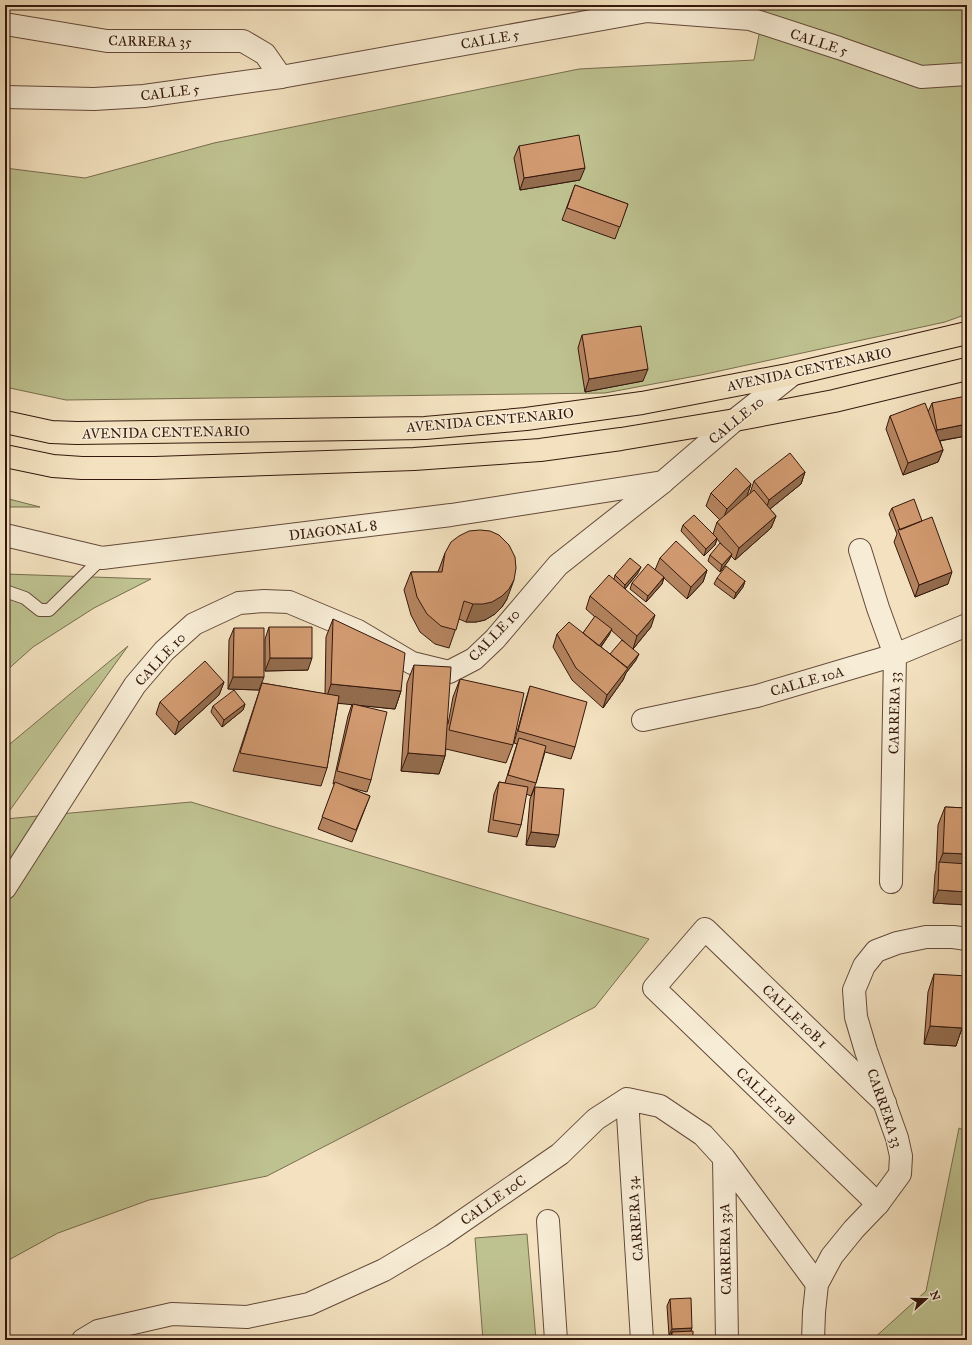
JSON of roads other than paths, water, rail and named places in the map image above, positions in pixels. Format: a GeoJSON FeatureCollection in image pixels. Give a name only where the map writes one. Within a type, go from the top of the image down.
{"type":"FeatureCollection","features":[{"type":"Feature","properties":{"kind":"main road","name":"AVENIDA CENTENARIO"},"geometry":{"type":"LineString","coordinates":[[5,422],[51,432],[77,433],[425,428],[526,419],[642,403],[793,374],[967,333]]}},
{"type":"Feature","properties":{"kind":"main road"},"geometry":{"type":"LineString","coordinates":[[5,456],[53,466],[82,468],[155,468],[414,459],[540,450],[621,439],[735,420],[834,400],[967,369]]}},
{"type":"Feature","properties":{"kind":"street","name":"CALLE 5"},"geometry":{"type":"LineString","coordinates":[[5,97],[94,99],[144,96],[281,77],[647,11],[750,19],[921,77],[967,74]]}},
{"type":"Feature","properties":{"kind":"street","name":"CARRERA 35"},"geometry":{"type":"LineString","coordinates":[[5,24],[107,41],[243,41],[265,54],[281,77]]}},
{"type":"Feature","properties":{"kind":"street","name":"CALLE 10"},"geometry":{"type":"LineString","coordinates":[[5,888],[135,685],[164,650],[194,624],[239,603],[264,600],[289,602],[358,631],[412,663],[450,672],[474,659],[495,639],[558,565],[663,482],[735,420],[793,374]]}},
{"type":"Feature","properties":{"kind":"street","name":"DIAGONAL 8"},"geometry":{"type":"LineString","coordinates":[[5,535],[102,558],[451,515],[663,482]]}},
{"type":"Feature","properties":{"kind":"street","name":"CARRERA 33"},"geometry":{"type":"LineString","coordinates":[[860,550],[878,608],[895,655],[891,882]]}},
{"type":"Feature","properties":{"kind":"street","name":"CALLE 10A"},"geometry":{"type":"LineString","coordinates":[[643,720],[757,696],[895,655],[967,625]]}},
{"type":"Feature","properties":{"kind":"street","name":"CALLE 10B 1"},"geometry":{"type":"LineString","coordinates":[[654,988],[705,929],[885,1103]]}},
{"type":"Feature","properties":{"kind":"street","name":"CARRERA 33"},"geometry":{"type":"LineString","coordinates":[[813,1340],[817,1284],[832,1256],[854,1229],[878,1204],[900,1174],[901,1156],[897,1138],[866,1052],[856,1017],[854,990],[864,966],[876,952],[897,943],[926,937],[967,938]]}},
{"type":"Feature","properties":{"kind":"street","name":"CALLE 10B"},"geometry":{"type":"LineString","coordinates":[[654,988],[878,1204]]}},
{"type":"Feature","properties":{"kind":"street"},"geometry":{"type":"LineString","coordinates":[[627,1099],[660,1106],[703,1135],[724,1158],[817,1284]]}},
{"type":"Feature","properties":{"kind":"street","name":"CALLE 10C"},"geometry":{"type":"LineString","coordinates":[[83,1340],[98,1331],[172,1314],[247,1317],[309,1304],[316,1301],[384,1270],[441,1236],[560,1154],[596,1119],[627,1099]]}},
{"type":"Feature","properties":{"kind":"street","name":"CARRERA 34"},"geometry":{"type":"LineString","coordinates":[[627,1099],[642,1340]]}},
{"type":"Feature","properties":{"kind":"street","name":"CARRERA 33A"},"geometry":{"type":"LineString","coordinates":[[724,1158],[727,1340]]}},
{"type":"Feature","properties":{"kind":"street"},"geometry":{"type":"LineString","coordinates":[[548,1221],[556,1340]]}},
{"type":"Feature","properties":{"kind":"lane"},"geometry":{"type":"LineString","coordinates":[[5,591],[25,598],[40,610],[49,610],[102,558]]}}]}
